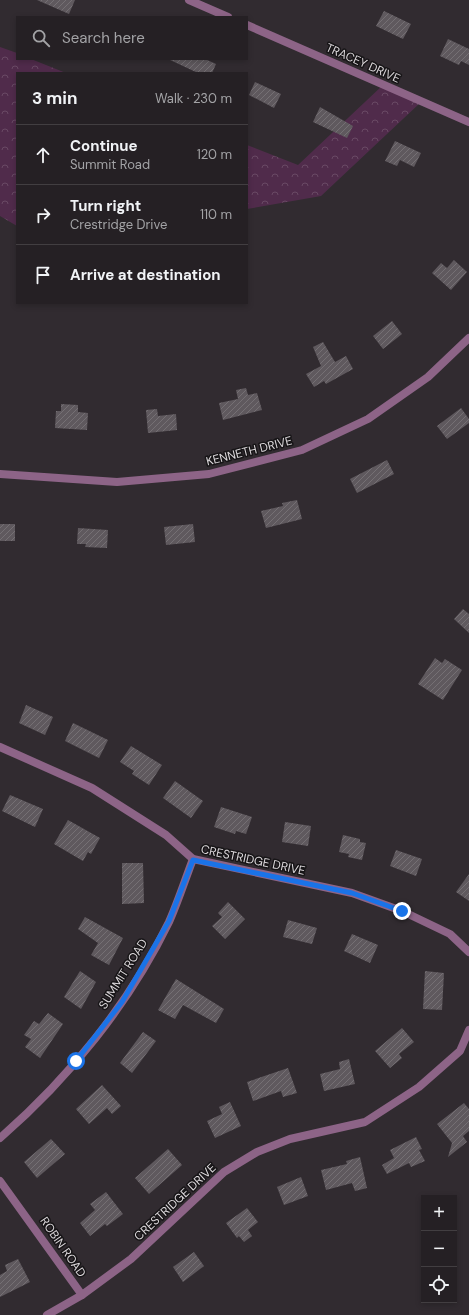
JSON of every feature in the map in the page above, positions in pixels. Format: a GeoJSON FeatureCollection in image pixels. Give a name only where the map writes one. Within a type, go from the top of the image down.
{"type":"FeatureCollection","features":[{"type":"Feature","properties":{"kind":"street"},"geometry":{"type":"LineString","coordinates":[[189,0],[226,16]]}},
{"type":"Feature","properties":{"kind":"street","name":"TRACEY DRIVE"},"geometry":{"type":"LineString","coordinates":[[248,26],[469,122]]}},
{"type":"Feature","properties":{"kind":"street","name":"KENNETH DRIVE"},"geometry":{"type":"LineString","coordinates":[[0,474],[124,482],[209,474],[302,450],[368,419],[428,377],[469,338]]}},
{"type":"Feature","properties":{"kind":"street","name":"CRESTRIDGE DRIVE"},"geometry":{"type":"LineString","coordinates":[[0,747],[92,788],[166,835],[193,860],[352,893],[402,911],[450,934],[469,952]]}},
{"type":"Feature","properties":{"kind":"street","name":"SUMMIT ROAD"},"geometry":{"type":"LineString","coordinates":[[0,1138],[20,1121],[76,1061],[122,1002],[169,921],[193,860]]}},
{"type":"Feature","properties":{"kind":"street","name":"CRESTRIDGE DRIVE"},"geometry":{"type":"LineString","coordinates":[[82,1294],[131,1260],[224,1172],[257,1152],[290,1139],[364,1122],[419,1087],[460,1051],[469,1030]]}},
{"type":"Feature","properties":{"kind":"street","name":"ROBIN ROAD"},"geometry":{"type":"LineString","coordinates":[[0,1181],[82,1294],[47,1315]]}},
{"type":"Feature","properties":{"kind":"green space"},"geometry":{"type":"Polygon","coordinates":[[[0,47],[16,53],[16,60],[34,60],[64,72],[16,72],[16,225],[0,216],[0,47]]]}},
{"type":"Feature","properties":{"kind":"green space"},"geometry":{"type":"Polygon","coordinates":[[[382,86],[420,103],[321,196],[248,209],[248,145],[298,165],[382,86]]]}},
{"type":"Feature","properties":{"kind":"building"},"geometry":{"type":"Polygon","coordinates":[[[37,0],[75,0],[69,14],[37,0]]]}},
{"type":"Feature","properties":{"kind":"building"},"geometry":{"type":"Polygon","coordinates":[[[384,11],[411,24],[403,39],[376,26],[384,11]]]}},
{"type":"Feature","properties":{"kind":"building"},"geometry":{"type":"Polygon","coordinates":[[[448,39],[469,49],[469,65],[461,61],[459,65],[440,56],[448,39]]]}},
{"type":"Feature","properties":{"kind":"building"},"geometry":{"type":"Polygon","coordinates":[[[170,60],[207,60],[216,64],[212,72],[196,72],[170,60]]]}},
{"type":"Feature","properties":{"kind":"building"},"geometry":{"type":"Polygon","coordinates":[[[255,82],[281,94],[274,108],[249,95],[255,82]]]}},
{"type":"Feature","properties":{"kind":"building"},"geometry":{"type":"Polygon","coordinates":[[[320,107],[353,126],[347,138],[313,122],[320,107]]]}},
{"type":"Feature","properties":{"kind":"building"},"geometry":{"type":"Polygon","coordinates":[[[395,141],[421,153],[414,167],[400,160],[397,166],[385,161],[395,141]]]}},
{"type":"Feature","properties":{"kind":"building"},"geometry":{"type":"Polygon","coordinates":[[[454,260],[467,272],[451,290],[432,273],[441,263],[447,268],[454,260]]]}},
{"type":"Feature","properties":{"kind":"building"},"geometry":{"type":"Polygon","coordinates":[[[392,321],[402,334],[383,349],[373,336],[392,321]]]}},
{"type":"Feature","properties":{"kind":"building"},"geometry":{"type":"Polygon","coordinates":[[[323,342],[335,362],[346,356],[353,369],[326,384],[324,381],[314,387],[306,374],[321,366],[313,347],[323,342]]]}},
{"type":"Feature","properties":{"kind":"building"},"geometry":{"type":"Polygon","coordinates":[[[246,388],[248,395],[257,393],[262,410],[223,420],[219,403],[238,399],[236,390],[246,388]]]}},
{"type":"Feature","properties":{"kind":"building"},"geometry":{"type":"Polygon","coordinates":[[[61,404],[78,405],[78,412],[88,413],[87,430],[55,428],[56,411],[61,411],[61,404]]]}},
{"type":"Feature","properties":{"kind":"building"},"geometry":{"type":"Polygon","coordinates":[[[461,408],[469,419],[469,423],[447,439],[437,426],[461,408]]]}},
{"type":"Feature","properties":{"kind":"building"},"geometry":{"type":"Polygon","coordinates":[[[157,409],[158,416],[176,414],[177,430],[148,433],[146,410],[157,409]]]}},
{"type":"Feature","properties":{"kind":"building"},"geometry":{"type":"Polygon","coordinates":[[[387,460],[394,474],[357,493],[350,479],[387,460]]]}},
{"type":"Feature","properties":{"kind":"building"},"geometry":{"type":"Polygon","coordinates":[[[297,500],[302,519],[266,528],[261,511],[283,506],[282,503],[297,500]]]}},
{"type":"Feature","properties":{"kind":"building"},"geometry":{"type":"Polygon","coordinates":[[[0,524],[15,524],[15,541],[0,541],[0,524]]]}},
{"type":"Feature","properties":{"kind":"building"},"geometry":{"type":"Polygon","coordinates":[[[193,524],[195,542],[166,545],[164,527],[193,524]]]}},
{"type":"Feature","properties":{"kind":"building"},"geometry":{"type":"Polygon","coordinates":[[[78,528],[108,530],[107,548],[85,547],[86,544],[77,544],[78,528]]]}},
{"type":"Feature","properties":{"kind":"building"},"geometry":{"type":"Polygon","coordinates":[[[463,609],[469,614],[469,633],[454,619],[463,609]]]}},
{"type":"Feature","properties":{"kind":"building"},"geometry":{"type":"Polygon","coordinates":[[[435,658],[442,663],[445,659],[462,670],[443,700],[418,684],[435,658]]]}},
{"type":"Feature","properties":{"kind":"building"},"geometry":{"type":"Polygon","coordinates":[[[26,705],[53,717],[45,735],[19,723],[26,705]]]}},
{"type":"Feature","properties":{"kind":"building"},"geometry":{"type":"Polygon","coordinates":[[[73,723],[108,740],[99,758],[65,741],[73,723]]]}},
{"type":"Feature","properties":{"kind":"building"},"geometry":{"type":"Polygon","coordinates":[[[131,746],[162,765],[149,785],[132,774],[134,771],[120,762],[131,746]]]}},
{"type":"Feature","properties":{"kind":"building"},"geometry":{"type":"Polygon","coordinates":[[[175,781],[203,801],[191,818],[163,798],[175,781]]]}},
{"type":"Feature","properties":{"kind":"building"},"geometry":{"type":"Polygon","coordinates":[[[10,795],[43,809],[35,827],[2,811],[10,795]]]}},
{"type":"Feature","properties":{"kind":"building"},"geometry":{"type":"Polygon","coordinates":[[[221,807],[252,817],[246,834],[236,831],[235,834],[214,827],[221,807]]]}},
{"type":"Feature","properties":{"kind":"building"},"geometry":{"type":"Polygon","coordinates":[[[68,820],[100,838],[91,854],[88,852],[83,861],[54,844],[68,820]]]}},
{"type":"Feature","properties":{"kind":"building"},"geometry":{"type":"Polygon","coordinates":[[[285,822],[311,826],[308,846],[282,842],[285,822]]]}},
{"type":"Feature","properties":{"kind":"building"},"geometry":{"type":"Polygon","coordinates":[[[343,835],[360,839],[360,842],[366,843],[362,860],[348,857],[349,854],[339,852],[343,835]]]}},
{"type":"Feature","properties":{"kind":"building"},"geometry":{"type":"Polygon","coordinates":[[[396,850],[422,859],[416,876],[390,866],[396,850]]]}},
{"type":"Feature","properties":{"kind":"building"},"geometry":{"type":"Polygon","coordinates":[[[122,863],[143,863],[144,903],[122,904],[122,863]]]}},
{"type":"Feature","properties":{"kind":"building"},"geometry":{"type":"Polygon","coordinates":[[[469,874],[469,901],[456,892],[469,874]]]}},
{"type":"Feature","properties":{"kind":"building"},"geometry":{"type":"Polygon","coordinates":[[[228,902],[245,919],[225,939],[212,926],[222,917],[218,913],[228,902]]]}},
{"type":"Feature","properties":{"kind":"building"},"geometry":{"type":"Polygon","coordinates":[[[85,917],[123,938],[109,965],[91,955],[98,943],[78,929],[85,917]]]}},
{"type":"Feature","properties":{"kind":"building"},"geometry":{"type":"Polygon","coordinates":[[[288,920],[317,928],[312,944],[283,937],[288,920]]]}},
{"type":"Feature","properties":{"kind":"building"},"geometry":{"type":"Polygon","coordinates":[[[352,934],[378,945],[370,963],[344,951],[352,934]]]}},
{"type":"Feature","properties":{"kind":"building"},"geometry":{"type":"Polygon","coordinates":[[[80,971],[96,982],[81,1009],[64,997],[80,971]]]}},
{"type":"Feature","properties":{"kind":"building"},"geometry":{"type":"Polygon","coordinates":[[[425,971],[444,973],[442,1010],[423,1009],[425,971]]]}},
{"type":"Feature","properties":{"kind":"building"},"geometry":{"type":"Polygon","coordinates":[[[176,979],[224,1009],[216,1023],[183,1005],[175,1019],[158,1010],[176,979]]]}},
{"type":"Feature","properties":{"kind":"building"},"geometry":{"type":"Polygon","coordinates":[[[48,1013],[63,1024],[40,1058],[25,1047],[31,1039],[24,1035],[34,1021],[39,1024],[48,1013]]]}},
{"type":"Feature","properties":{"kind":"building"},"geometry":{"type":"Polygon","coordinates":[[[402,1028],[414,1042],[399,1054],[402,1058],[390,1068],[375,1051],[402,1028]]]}},
{"type":"Feature","properties":{"kind":"building"},"geometry":{"type":"Polygon","coordinates":[[[143,1032],[156,1041],[132,1073],[120,1063],[143,1032]]]}},
{"type":"Feature","properties":{"kind":"building"},"geometry":{"type":"Polygon","coordinates":[[[349,1059],[355,1084],[324,1091],[320,1074],[340,1069],[339,1062],[349,1059]]]}},
{"type":"Feature","properties":{"kind":"building"},"geometry":{"type":"Polygon","coordinates":[[[288,1068],[297,1093],[283,1097],[281,1091],[253,1101],[247,1082],[288,1068]]]}},
{"type":"Feature","properties":{"kind":"building"},"geometry":{"type":"Polygon","coordinates":[[[102,1085],[121,1106],[112,1114],[107,1108],[89,1124],[76,1109],[102,1085]]]}},
{"type":"Feature","properties":{"kind":"building"},"geometry":{"type":"Polygon","coordinates":[[[230,1102],[241,1126],[215,1138],[207,1121],[222,1114],[219,1107],[230,1102]]]}},
{"type":"Feature","properties":{"kind":"building"},"geometry":{"type":"Polygon","coordinates":[[[464,1103],[469,1109],[469,1131],[463,1136],[467,1142],[448,1157],[452,1143],[437,1124],[464,1103]]]}},
{"type":"Feature","properties":{"kind":"building"},"geometry":{"type":"Polygon","coordinates":[[[416,1137],[422,1149],[419,1150],[425,1161],[411,1167],[409,1163],[387,1174],[382,1165],[394,1158],[390,1150],[416,1137]]]}},
{"type":"Feature","properties":{"kind":"building"},"geometry":{"type":"Polygon","coordinates":[[[51,1139],[65,1154],[37,1178],[24,1162],[51,1139]]]}},
{"type":"Feature","properties":{"kind":"building"},"geometry":{"type":"Polygon","coordinates":[[[168,1149],[182,1165],[149,1194],[135,1178],[168,1149]]]}},
{"type":"Feature","properties":{"kind":"building"},"geometry":{"type":"Polygon","coordinates":[[[360,1157],[367,1188],[355,1191],[352,1183],[326,1190],[321,1170],[347,1164],[346,1161],[360,1157]]]}},
{"type":"Feature","properties":{"kind":"building"},"geometry":{"type":"Polygon","coordinates":[[[301,1177],[308,1196],[284,1205],[277,1187],[301,1177]]]}},
{"type":"Feature","properties":{"kind":"building"},"geometry":{"type":"Polygon","coordinates":[[[106,1192],[123,1214],[107,1226],[105,1224],[90,1236],[80,1223],[95,1210],[90,1204],[106,1192]]]}},
{"type":"Feature","properties":{"kind":"building"},"geometry":{"type":"Polygon","coordinates":[[[247,1208],[258,1222],[248,1230],[252,1236],[244,1242],[239,1236],[237,1238],[226,1223],[247,1208]]]}},
{"type":"Feature","properties":{"kind":"building"},"geometry":{"type":"Polygon","coordinates":[[[194,1252],[204,1266],[183,1282],[173,1267],[194,1252]]]}},
{"type":"Feature","properties":{"kind":"building"},"geometry":{"type":"Polygon","coordinates":[[[18,1259],[30,1282],[0,1297],[0,1275],[7,1271],[5,1265],[18,1259]]]}},
{"type":"Feature","properties":{"kind":"route"},"geometry":{"type":"LineString","coordinates":[[76,1061],[122,1002],[169,921],[193,860],[352,893],[402,911]]}}]}
